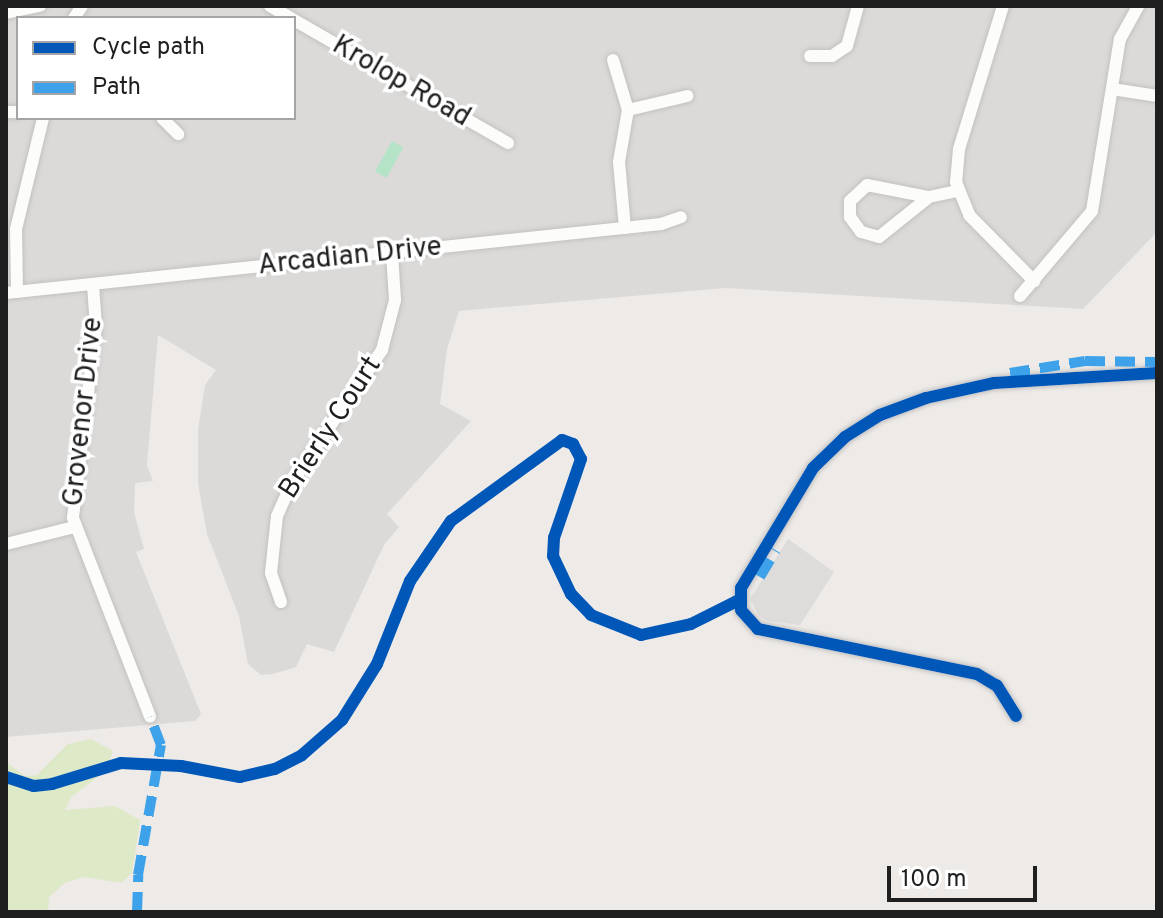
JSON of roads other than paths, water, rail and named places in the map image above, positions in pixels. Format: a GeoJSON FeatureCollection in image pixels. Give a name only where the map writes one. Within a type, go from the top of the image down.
{"type":"FeatureCollection","features":[{"type":"Feature","properties":{"kind":"street"},"geometry":{"type":"LineString","coordinates":[[6,13],[40,6]]}},
{"type":"Feature","properties":{"kind":"street"},"geometry":{"type":"LineString","coordinates":[[810,56],[832,56],[847,46],[858,6]]}},
{"type":"Feature","properties":{"kind":"street"},"geometry":{"type":"LineString","coordinates":[[1003,6],[959,149],[957,191],[978,227],[1034,281]]}},
{"type":"Feature","properties":{"kind":"street"},"geometry":{"type":"LineString","coordinates":[[1020,296],[1092,211],[1120,39],[1138,6]]}},
{"type":"Feature","properties":{"kind":"street","name":"Krolop Road"},"geometry":{"type":"LineString","coordinates":[[296,21],[508,143]]}},
{"type":"Feature","properties":{"kind":"street"},"geometry":{"type":"LineString","coordinates":[[613,60],[628,110],[619,162],[625,228]]}},
{"type":"Feature","properties":{"kind":"street"},"geometry":{"type":"LineString","coordinates":[[1112,89],[1157,96]]}},
{"type":"Feature","properties":{"kind":"street"},"geometry":{"type":"LineString","coordinates":[[628,110],[687,96]]}},
{"type":"Feature","properties":{"kind":"street"},"geometry":{"type":"LineString","coordinates":[[11,292],[15,211],[42,120]]}},
{"type":"Feature","properties":{"kind":"street"},"geometry":{"type":"LineString","coordinates":[[164,120],[178,134]]}},
{"type":"Feature","properties":{"kind":"street"},"geometry":{"type":"LineString","coordinates":[[929,197],[879,237],[861,232],[850,217],[850,201],[867,185],[929,197],[957,191]]}},
{"type":"Feature","properties":{"kind":"street"},"geometry":{"type":"LineString","coordinates":[[6,204],[15,211]]}},
{"type":"Feature","properties":{"kind":"street","name":"Arcadian Drive"},"geometry":{"type":"LineString","coordinates":[[11,292],[625,228],[681,217]]}},
{"type":"Feature","properties":{"kind":"street","name":"Brierly Court"},"geometry":{"type":"LineString","coordinates":[[281,602],[271,573],[277,516],[293,480],[382,350],[394,306],[392,253]]}},
{"type":"Feature","properties":{"kind":"street","name":"Grovenor Drive"},"geometry":{"type":"LineString","coordinates":[[93,285],[96,327],[74,527],[150,717]]}},
{"type":"Feature","properties":{"kind":"street"},"geometry":{"type":"LineString","coordinates":[[1016,716],[997,686],[977,674],[758,629],[741,610],[741,588],[813,468],[845,437],[880,415],[926,398],[994,383],[1157,373]]}},
{"type":"Feature","properties":{"kind":"street"},"geometry":{"type":"LineString","coordinates":[[6,544],[74,527]]}}]}
